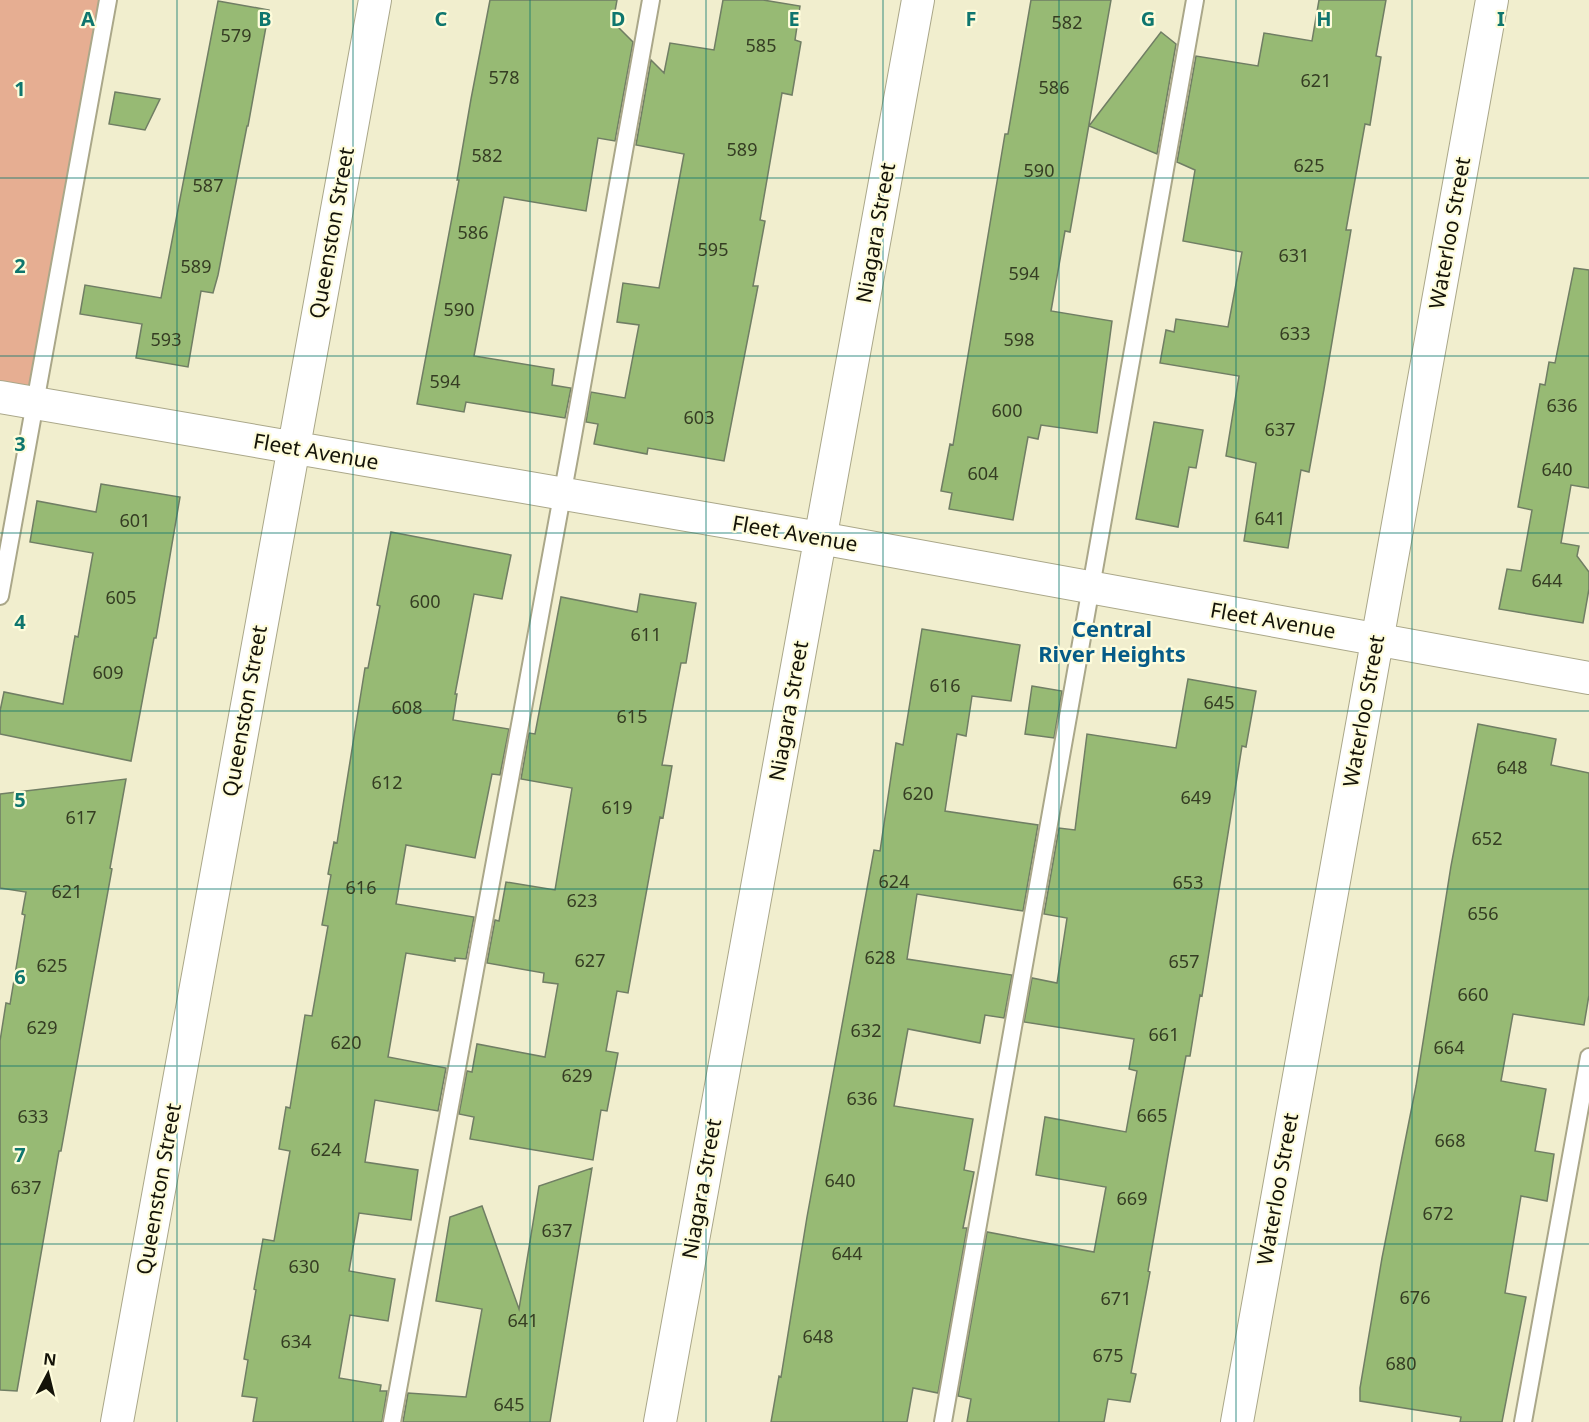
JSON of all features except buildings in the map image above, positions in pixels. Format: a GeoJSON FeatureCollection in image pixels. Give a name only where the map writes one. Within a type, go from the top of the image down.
{"type":"FeatureCollection","features":[{"type":"Feature","properties":{"kind":"street","name":"Queenston Street"},"geometry":{"type":"LineString","coordinates":[[117,1422],[375,0]]}},
{"type":"Feature","properties":{"kind":"street","name":"Niagara Street"},"geometry":{"type":"LineString","coordinates":[[660,1422],[918,0]]}},
{"type":"Feature","properties":{"kind":"street","name":"Waterloo Street"},"geometry":{"type":"LineString","coordinates":[[1237,1422],[1492,0]]}},
{"type":"Feature","properties":{"kind":"street","name":"Fleet Avenue"},"geometry":{"type":"LineString","coordinates":[[0,397],[820,538],[1589,678]]}},
{"type":"Feature","properties":{"kind":"lane"},"geometry":{"type":"LineString","coordinates":[[0,596],[108,0]]}},
{"type":"Feature","properties":{"kind":"lane"},"geometry":{"type":"LineString","coordinates":[[392,1422],[563,494],[651,0]]}},
{"type":"Feature","properties":{"kind":"lane"},"geometry":{"type":"LineString","coordinates":[[943,1422],[1196,0]]}},
{"type":"Feature","properties":{"kind":"lane"},"geometry":{"type":"LineString","coordinates":[[1523,1422],[1589,1057]]}},
{"type":"Feature","properties":{"kind":"shaded area"},"geometry":{"type":"Polygon","coordinates":[[[0,0],[108,0],[34,403],[0,397],[0,0]]]}},
{"type":"Feature","properties":{"kind":"district","name":"Central River Heights"},"geometry":{"type":"Point","coordinates":[1112,642]}}]}
